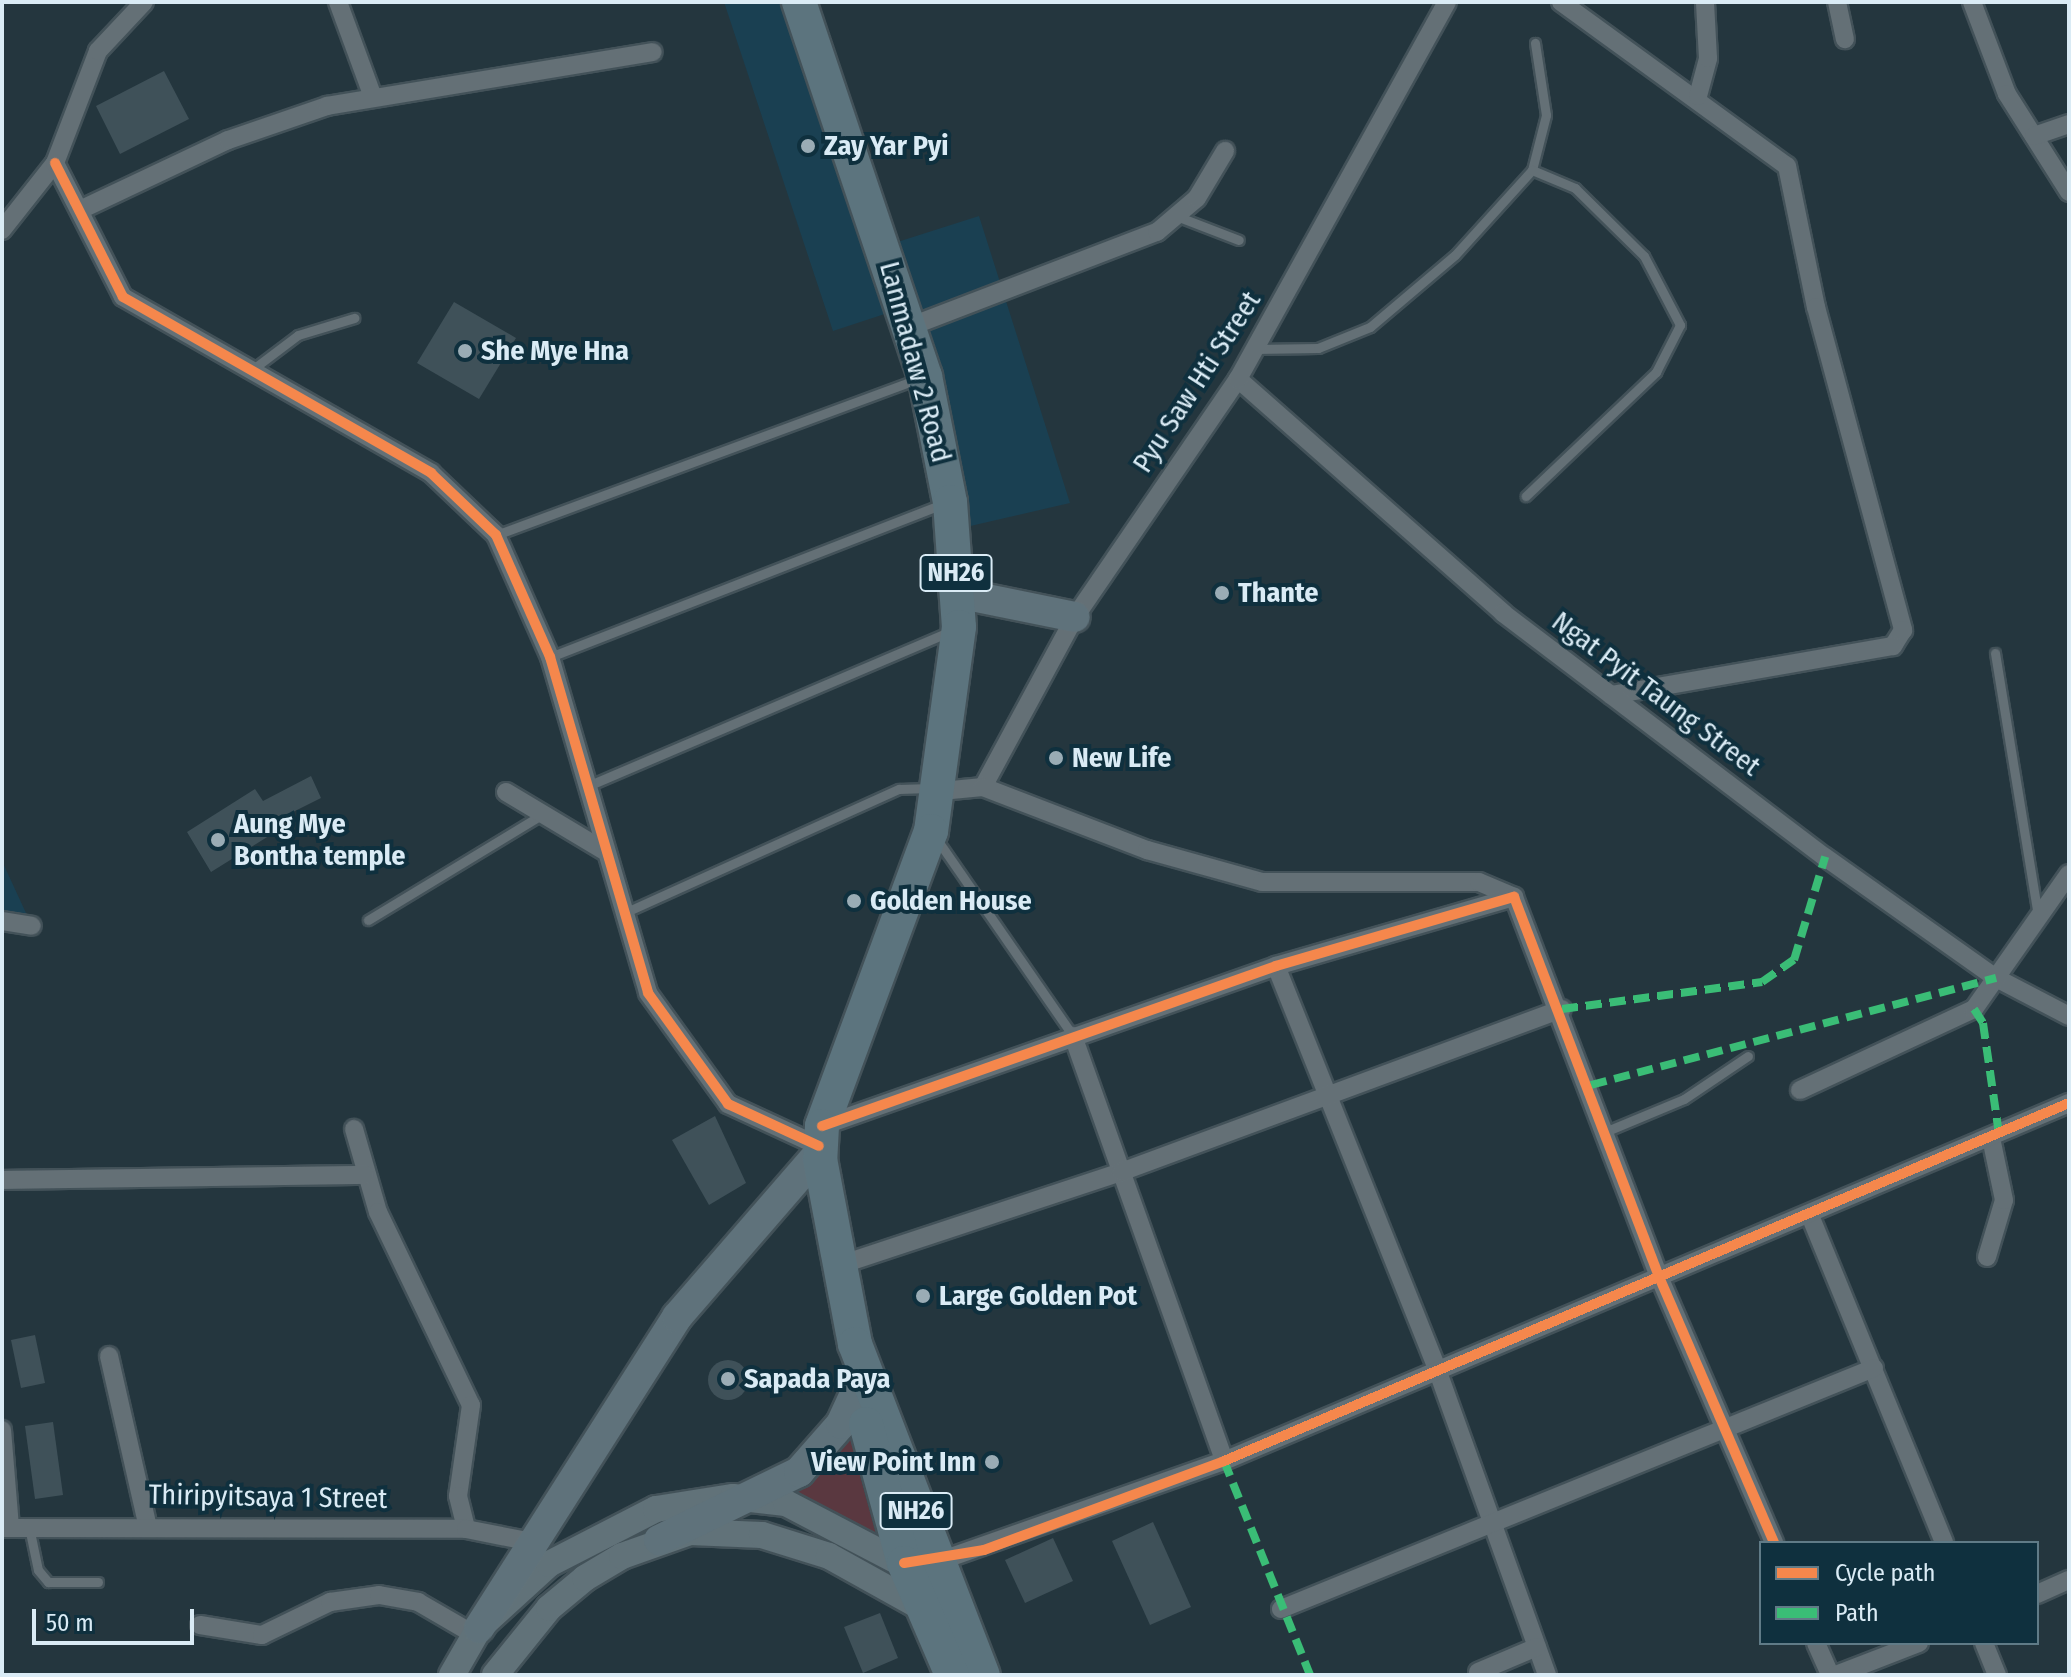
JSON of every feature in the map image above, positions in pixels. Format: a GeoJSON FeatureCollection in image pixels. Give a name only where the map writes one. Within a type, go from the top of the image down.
{"type":"FeatureCollection","features":[{"type":"Feature","properties":{"kind":"highway","name":"Lanmadaw 2 Road"},"geometry":{"type":"LineString","coordinates":[[799,2],[925,376],[950,502],[959,627],[941,791],[931,831],[820,1142]]}},
{"type":"Feature","properties":{"kind":"highway","name":"NH26"},"geometry":{"type":"LineString","coordinates":[[820,1142],[837,1266],[855,1344],[919,1563]]}},
{"type":"Feature","properties":{"kind":"highway","name":"NH26"},"geometry":{"type":"LineString","coordinates":[[855,1344],[859,1385],[919,1563],[937,1603],[952,1675]]}},
{"type":"Feature","properties":{"kind":"highway","name":"NH26"},"geometry":{"type":"LineString","coordinates":[[937,1603],[967,1638],[983,1675]]}},
{"type":"Feature","properties":{"kind":"main road"},"geometry":{"type":"LineString","coordinates":[[957,593],[1075,617]]}},
{"type":"Feature","properties":{"kind":"main road"},"geometry":{"type":"LineString","coordinates":[[452,1675],[532,1542],[677,1317],[820,1142]]}},
{"type":"Feature","properties":{"kind":"main road"},"geometry":{"type":"LineString","coordinates":[[495,1675],[573,1588],[659,1540],[756,1497],[821,1451],[859,1385]]}},
{"type":"Feature","properties":{"kind":"main road"},"geometry":{"type":"LineString","coordinates":[[477,1631],[549,1564],[625,1520],[684,1503],[756,1497],[821,1516],[919,1563]]}},
{"type":"Feature","properties":{"kind":"main road"},"geometry":{"type":"LineString","coordinates":[[659,1540],[714,1531],[762,1535],[829,1556],[937,1603]]}},
{"type":"Feature","properties":{"kind":"street"},"geometry":{"type":"LineString","coordinates":[[2,230],[55,163],[98,51],[144,2]]}},
{"type":"Feature","properties":{"kind":"street"},"geometry":{"type":"LineString","coordinates":[[338,2],[373,97]]}},
{"type":"Feature","properties":{"kind":"street","name":"Pyu Saw Hti Street"},"geometry":{"type":"LineString","coordinates":[[983,787],[1075,617],[1238,379],[1447,2]]}},
{"type":"Feature","properties":{"kind":"street"},"geometry":{"type":"LineString","coordinates":[[1561,2],[1698,96],[1787,166],[1816,307],[1903,630],[1893,646],[1611,695]]}},
{"type":"Feature","properties":{"kind":"street"},"geometry":{"type":"LineString","coordinates":[[1698,96],[1708,58],[1705,2]]}},
{"type":"Feature","properties":{"kind":"street"},"geometry":{"type":"LineString","coordinates":[[1837,2],[1845,39]]}},
{"type":"Feature","properties":{"kind":"street"},"geometry":{"type":"LineString","coordinates":[[1972,2],[1989,58],[2034,136],[2066,182]]}},
{"type":"Feature","properties":{"kind":"street"},"geometry":{"type":"LineString","coordinates":[[80,210],[228,140],[373,97],[653,52]]}},
{"type":"Feature","properties":{"kind":"street"},"geometry":{"type":"LineString","coordinates":[[2034,136],[2069,124]]}},
{"type":"Feature","properties":{"kind":"street"},"geometry":{"type":"LineString","coordinates":[[909,327],[1179,217],[1225,151]]}},
{"type":"Feature","properties":{"kind":"street"},"geometry":{"type":"LineString","coordinates":[[55,163],[123,297],[431,473],[496,535],[550,657],[590,785],[620,914],[648,993],[698,1069],[747,1117],[820,1142],[1073,1036],[1276,966],[1514,897]]}},
{"type":"Feature","properties":{"kind":"street","name":"Ngat Pyit Taung Street"},"geometry":{"type":"LineString","coordinates":[[1238,379],[1503,613],[1996,978],[2069,1016]]}},
{"type":"Feature","properties":{"kind":"street"},"geometry":{"type":"LineString","coordinates":[[941,791],[983,787],[1209,871],[1309,884],[1479,882],[1514,897],[1562,1009],[1660,1279],[1773,1541]]}},
{"type":"Feature","properties":{"kind":"street"},"geometry":{"type":"LineString","coordinates":[[506,792],[546,812],[603,850]]}},
{"type":"Feature","properties":{"kind":"street"},"geometry":{"type":"LineString","coordinates":[[1800,1090],[1974,1009],[2069,874]]}},
{"type":"Feature","properties":{"kind":"street"},"geometry":{"type":"LineString","coordinates":[[2,921],[32,926]]}},
{"type":"Feature","properties":{"kind":"street"},"geometry":{"type":"LineString","coordinates":[[1276,966],[1331,1094],[1438,1372],[1547,1675]]}},
{"type":"Feature","properties":{"kind":"street"},"geometry":{"type":"LineString","coordinates":[[837,1266],[1121,1172],[1562,1009]]}},
{"type":"Feature","properties":{"kind":"street"},"geometry":{"type":"LineString","coordinates":[[1073,1036],[1224,1461]]}},
{"type":"Feature","properties":{"kind":"street"},"geometry":{"type":"LineString","coordinates":[[919,1563],[1224,1461],[1811,1218],[2069,1103]]}},
{"type":"Feature","properties":{"kind":"street"},"geometry":{"type":"LineString","coordinates":[[354,1129],[365,1175],[471,1405],[458,1496],[466,1529]]}},
{"type":"Feature","properties":{"kind":"street"},"geometry":{"type":"LineString","coordinates":[[1987,1257],[2004,1200],[1991,1138]]}},
{"type":"Feature","properties":{"kind":"street"},"geometry":{"type":"LineString","coordinates":[[2,1180],[365,1175]]}},
{"type":"Feature","properties":{"kind":"street"},"geometry":{"type":"LineString","coordinates":[[1811,1218],[1943,1541]]}},
{"type":"Feature","properties":{"kind":"street"},"geometry":{"type":"LineString","coordinates":[[109,1356],[147,1523]]}},
{"type":"Feature","properties":{"kind":"street"},"geometry":{"type":"LineString","coordinates":[[1281,1609],[1874,1368]]}},
{"type":"Feature","properties":{"kind":"street"},"geometry":{"type":"LineString","coordinates":[[2,1430],[14,1526]]}},
{"type":"Feature","properties":{"kind":"street","name":"Thiripyitsaya 1 Street"},"geometry":{"type":"LineString","coordinates":[[14,1526],[147,1523],[466,1529],[532,1542]]}},
{"type":"Feature","properties":{"kind":"street"},"geometry":{"type":"LineString","coordinates":[[2039,1593],[2069,1580]]}},
{"type":"Feature","properties":{"kind":"street"},"geometry":{"type":"LineString","coordinates":[[200,1625],[262,1635],[330,1602],[379,1595],[418,1602],[477,1631]]}},
{"type":"Feature","properties":{"kind":"street"},"geometry":{"type":"LineString","coordinates":[[1817,1645],[1830,1675]]}},
{"type":"Feature","properties":{"kind":"street"},"geometry":{"type":"LineString","coordinates":[[1836,1675],[1914,1645]]}},
{"type":"Feature","properties":{"kind":"street"},"geometry":{"type":"LineString","coordinates":[[1985,1645],[1997,1675]]}},
{"type":"Feature","properties":{"kind":"street"},"geometry":{"type":"LineString","coordinates":[[1478,1672],[1537,1647]]}},
{"type":"Feature","properties":{"kind":"lane"},"geometry":{"type":"LineString","coordinates":[[1255,349],[1318,348],[1370,327],[1455,255],[1532,170],[1546,115],[1535,43]]}},
{"type":"Feature","properties":{"kind":"lane"},"geometry":{"type":"LineString","coordinates":[[1526,496],[1656,372],[1680,325],[1644,256],[1602,210],[1575,188],[1532,170]]}},
{"type":"Feature","properties":{"kind":"lane"},"geometry":{"type":"LineString","coordinates":[[1179,217],[1239,240]]}},
{"type":"Feature","properties":{"kind":"lane"},"geometry":{"type":"LineString","coordinates":[[253,369],[298,335],[354,318]]}},
{"type":"Feature","properties":{"kind":"lane"},"geometry":{"type":"LineString","coordinates":[[496,535],[925,376]]}},
{"type":"Feature","properties":{"kind":"lane"},"geometry":{"type":"LineString","coordinates":[[550,657],[950,502]]}},
{"type":"Feature","properties":{"kind":"lane"},"geometry":{"type":"LineString","coordinates":[[590,785],[959,627]]}},
{"type":"Feature","properties":{"kind":"lane"},"geometry":{"type":"LineString","coordinates":[[1995,653],[2038,916]]}},
{"type":"Feature","properties":{"kind":"lane"},"geometry":{"type":"LineString","coordinates":[[620,914],[899,789],[941,791]]}},
{"type":"Feature","properties":{"kind":"lane"},"geometry":{"type":"LineString","coordinates":[[368,920],[546,812]]}},
{"type":"Feature","properties":{"kind":"lane"},"geometry":{"type":"LineString","coordinates":[[931,831],[1073,1036]]}},
{"type":"Feature","properties":{"kind":"lane"},"geometry":{"type":"LineString","coordinates":[[1607,1131],[1684,1099],[1748,1056]]}},
{"type":"Feature","properties":{"kind":"lane"},"geometry":{"type":"LineString","coordinates":[[14,1526],[48,1582],[98,1582]]}},
{"type":"Feature","properties":{"kind":"shaded area"},"geometry":{"type":"Polygon","coordinates":[[[724,2],[806,2],[888,245],[979,216],[1070,503],[953,530],[906,307],[833,331],[724,2]]]}},
{"type":"Feature","properties":{"kind":"shaded area"},"geometry":{"type":"Polygon","coordinates":[[[2,861],[32,926],[2,921],[2,861]]]}},
{"type":"Feature","properties":{"kind":"shaded area"},"geometry":{"type":"Polygon","coordinates":[[[850,1425],[856,1461],[876,1533],[787,1495],[850,1425]]]}},
{"type":"Feature","properties":{"kind":"building"},"geometry":{"type":"Polygon","coordinates":[[[164,71],[189,119],[120,154],[96,106],[164,71]]]}},
{"type":"Feature","properties":{"kind":"building"},"geometry":{"type":"Polygon","coordinates":[[[454,302],[516,338],[479,399],[417,363],[454,302]]]}},
{"type":"Feature","properties":{"kind":"building"},"geometry":{"type":"Polygon","coordinates":[[[311,776],[321,798],[275,821],[280,829],[211,872],[187,832],[255,789],[263,801],[311,776]]]}},
{"type":"Feature","properties":{"kind":"building"},"geometry":{"type":"Polygon","coordinates":[[[715,1116],[746,1183],[709,1205],[672,1140],[715,1116]]]}},
{"type":"Feature","properties":{"kind":"building"},"geometry":{"type":"Polygon","coordinates":[[[35,1335],[45,1383],[21,1388],[11,1340],[35,1335]]]}},
{"type":"Feature","properties":{"kind":"building","name":"Sapada Paya"},"geometry":{"type":"Polygon","coordinates":[[[728,1360],[742,1366],[748,1380],[742,1394],[728,1400],[714,1394],[708,1380],[714,1366],[728,1360]]]}},
{"type":"Feature","properties":{"kind":"building"},"geometry":{"type":"Polygon","coordinates":[[[53,1422],[63,1495],[35,1499],[25,1426],[53,1422]]]}},
{"type":"Feature","properties":{"kind":"building"},"geometry":{"type":"Polygon","coordinates":[[[1153,1522],[1191,1607],[1150,1625],[1112,1541],[1153,1522]]]}},
{"type":"Feature","properties":{"kind":"building"},"geometry":{"type":"Polygon","coordinates":[[[1053,1538],[1073,1581],[1025,1603],[1005,1560],[1053,1538]]]}},
{"type":"Feature","properties":{"kind":"building"},"geometry":{"type":"Polygon","coordinates":[[[880,1613],[898,1658],[863,1673],[844,1627],[880,1613]]]}},
{"type":"Feature","properties":{"kind":"marked path"},"geometry":{"type":"LineString","coordinates":[[1562,1009],[1762,982],[1794,960],[1825,857]]}},
{"type":"Feature","properties":{"kind":"marked path"},"geometry":{"type":"LineString","coordinates":[[1591,1085],[1996,978]]}},
{"type":"Feature","properties":{"kind":"marked path"},"geometry":{"type":"LineString","coordinates":[[1974,1009],[1983,1023],[1999,1134]]}},
{"type":"Feature","properties":{"kind":"marked path"},"geometry":{"type":"LineString","coordinates":[[1224,1461],[1310,1675]]}},
{"type":"Feature","properties":{"kind":"cycle path"},"geometry":{"type":"LineString","coordinates":[[55,163],[123,297],[431,473],[496,535],[550,657],[648,993],[728,1104],[819,1146]]}},
{"type":"Feature","properties":{"kind":"cycle path"},"geometry":{"type":"LineString","coordinates":[[822,1126],[1276,966],[1514,897],[1660,1279],[1773,1541]]}},
{"type":"Feature","properties":{"kind":"cycle path"},"geometry":{"type":"LineString","coordinates":[[904,1563],[984,1550],[1224,1461],[2069,1103]]}},
{"type":"Feature","properties":{"kind":"place","name":"Zay Yar Pyi"},"geometry":{"type":"Point","coordinates":[808,146]}},
{"type":"Feature","properties":{"kind":"place","name":"She Mye Hna"},"geometry":{"type":"Point","coordinates":[465,351]}},
{"type":"Feature","properties":{"kind":"place","name":"Thante"},"geometry":{"type":"Point","coordinates":[1222,593]}},
{"type":"Feature","properties":{"kind":"place","name":"New Life"},"geometry":{"type":"Point","coordinates":[1056,758]}},
{"type":"Feature","properties":{"kind":"place","name":"Aung Mye Bontha temple"},"geometry":{"type":"Point","coordinates":[218,840]}},
{"type":"Feature","properties":{"kind":"place","name":"Golden House"},"geometry":{"type":"Point","coordinates":[854,901]}},
{"type":"Feature","properties":{"kind":"place","name":"Large Golden Pot"},"geometry":{"type":"Point","coordinates":[923,1296]}},
{"type":"Feature","properties":{"kind":"place","name":"Sapada Paya"},"geometry":{"type":"Point","coordinates":[728,1379]}},
{"type":"Feature","properties":{"kind":"place","name":"View Point Inn"},"geometry":{"type":"Point","coordinates":[992,1462]}}]}
